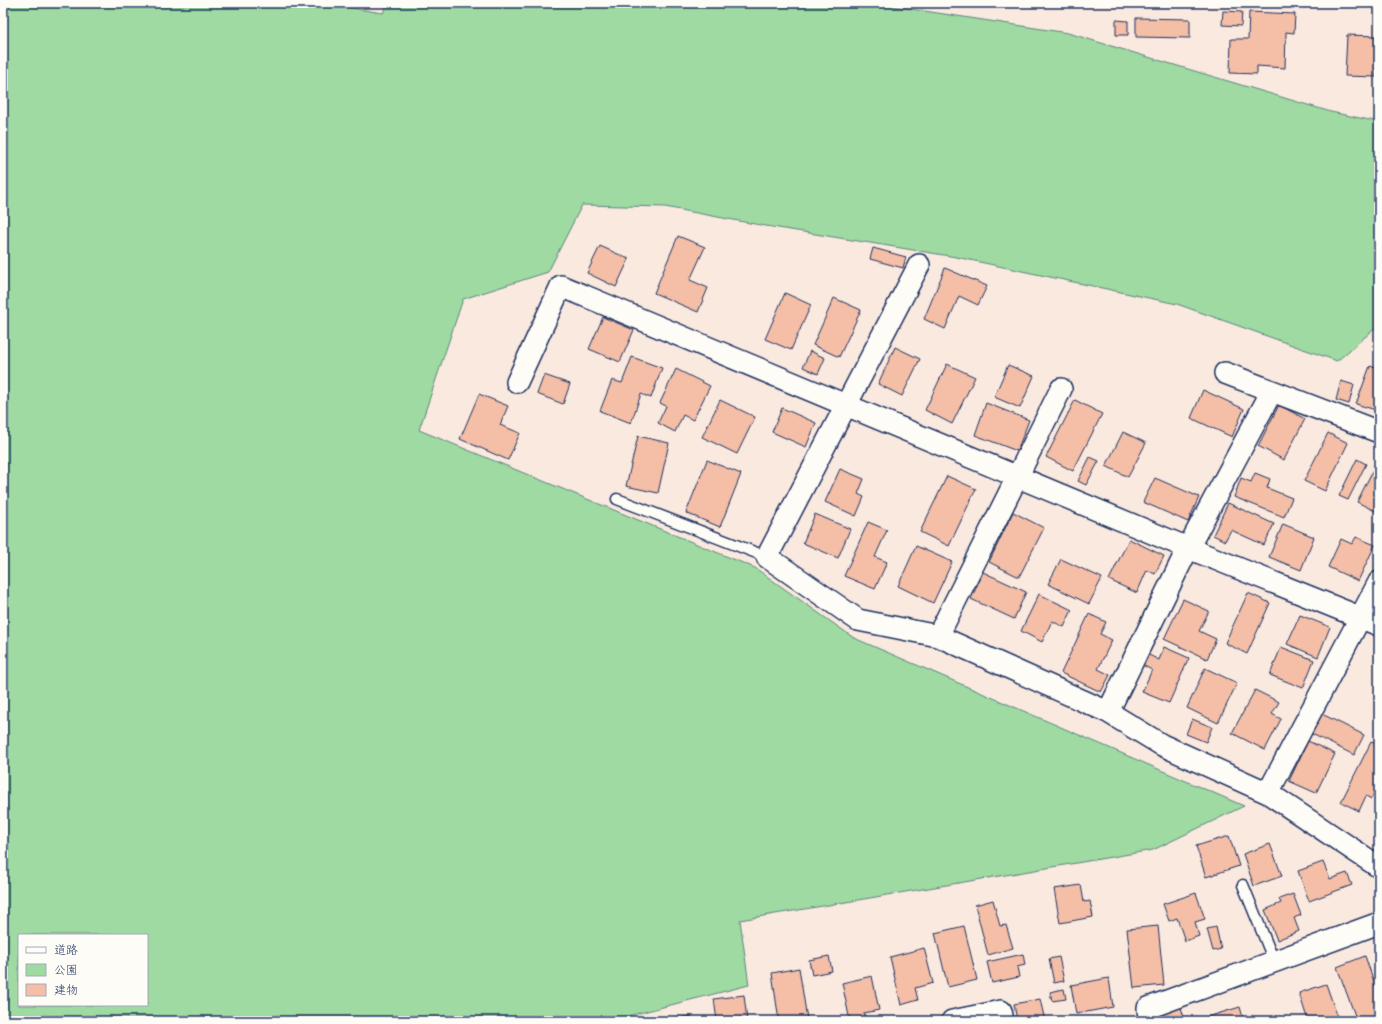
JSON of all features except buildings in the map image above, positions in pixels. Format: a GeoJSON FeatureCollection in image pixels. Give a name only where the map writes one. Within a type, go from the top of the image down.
{"type":"FeatureCollection","features":[{"type":"Feature","properties":{"kind":"street"},"geometry":{"type":"LineString","coordinates":[[919,265],[767,557],[858,620],[938,636],[1108,712],[1162,745],[1268,793],[1379,866]]}},
{"type":"Feature","properties":{"kind":"street"},"geometry":{"type":"LineString","coordinates":[[517,382],[561,286],[1188,548],[1379,626]]}},
{"type":"Feature","properties":{"kind":"street"},"geometry":{"type":"LineString","coordinates":[[1225,373],[1379,432]]}},
{"type":"Feature","properties":{"kind":"street"},"geometry":{"type":"LineString","coordinates":[[938,636],[1061,389]]}},
{"type":"Feature","properties":{"kind":"street"},"geometry":{"type":"LineString","coordinates":[[1108,712],[1188,548],[1272,391]]}},
{"type":"Feature","properties":{"kind":"street"},"geometry":{"type":"LineString","coordinates":[[1268,793],[1379,582]]}},
{"type":"Feature","properties":{"kind":"street"},"geometry":{"type":"LineString","coordinates":[[1149,1021],[1148,1008],[1379,922]]}},
{"type":"Feature","properties":{"kind":"street"},"geometry":{"type":"LineString","coordinates":[[952,1021],[1001,1011],[1003,1021]]}},
{"type":"Feature","properties":{"kind":"lane"},"geometry":{"type":"LineString","coordinates":[[617,499],[767,557]]}},
{"type":"Feature","properties":{"kind":"lane"},"geometry":{"type":"LineString","coordinates":[[1243,885],[1274,961]]}},
{"type":"Feature","properties":{"kind":"green space"},"geometry":{"type":"Polygon","coordinates":[[[3,3],[345,3],[345,7],[383,13],[387,3],[872,3],[1068,33],[1331,112],[1379,122],[1379,325],[1337,361],[1177,304],[956,257],[760,225],[665,207],[582,205],[548,272],[463,299],[419,430],[755,568],[854,638],[1244,806],[1153,850],[740,920],[749,985],[608,1021],[3,1021],[3,3]]]}}]}
